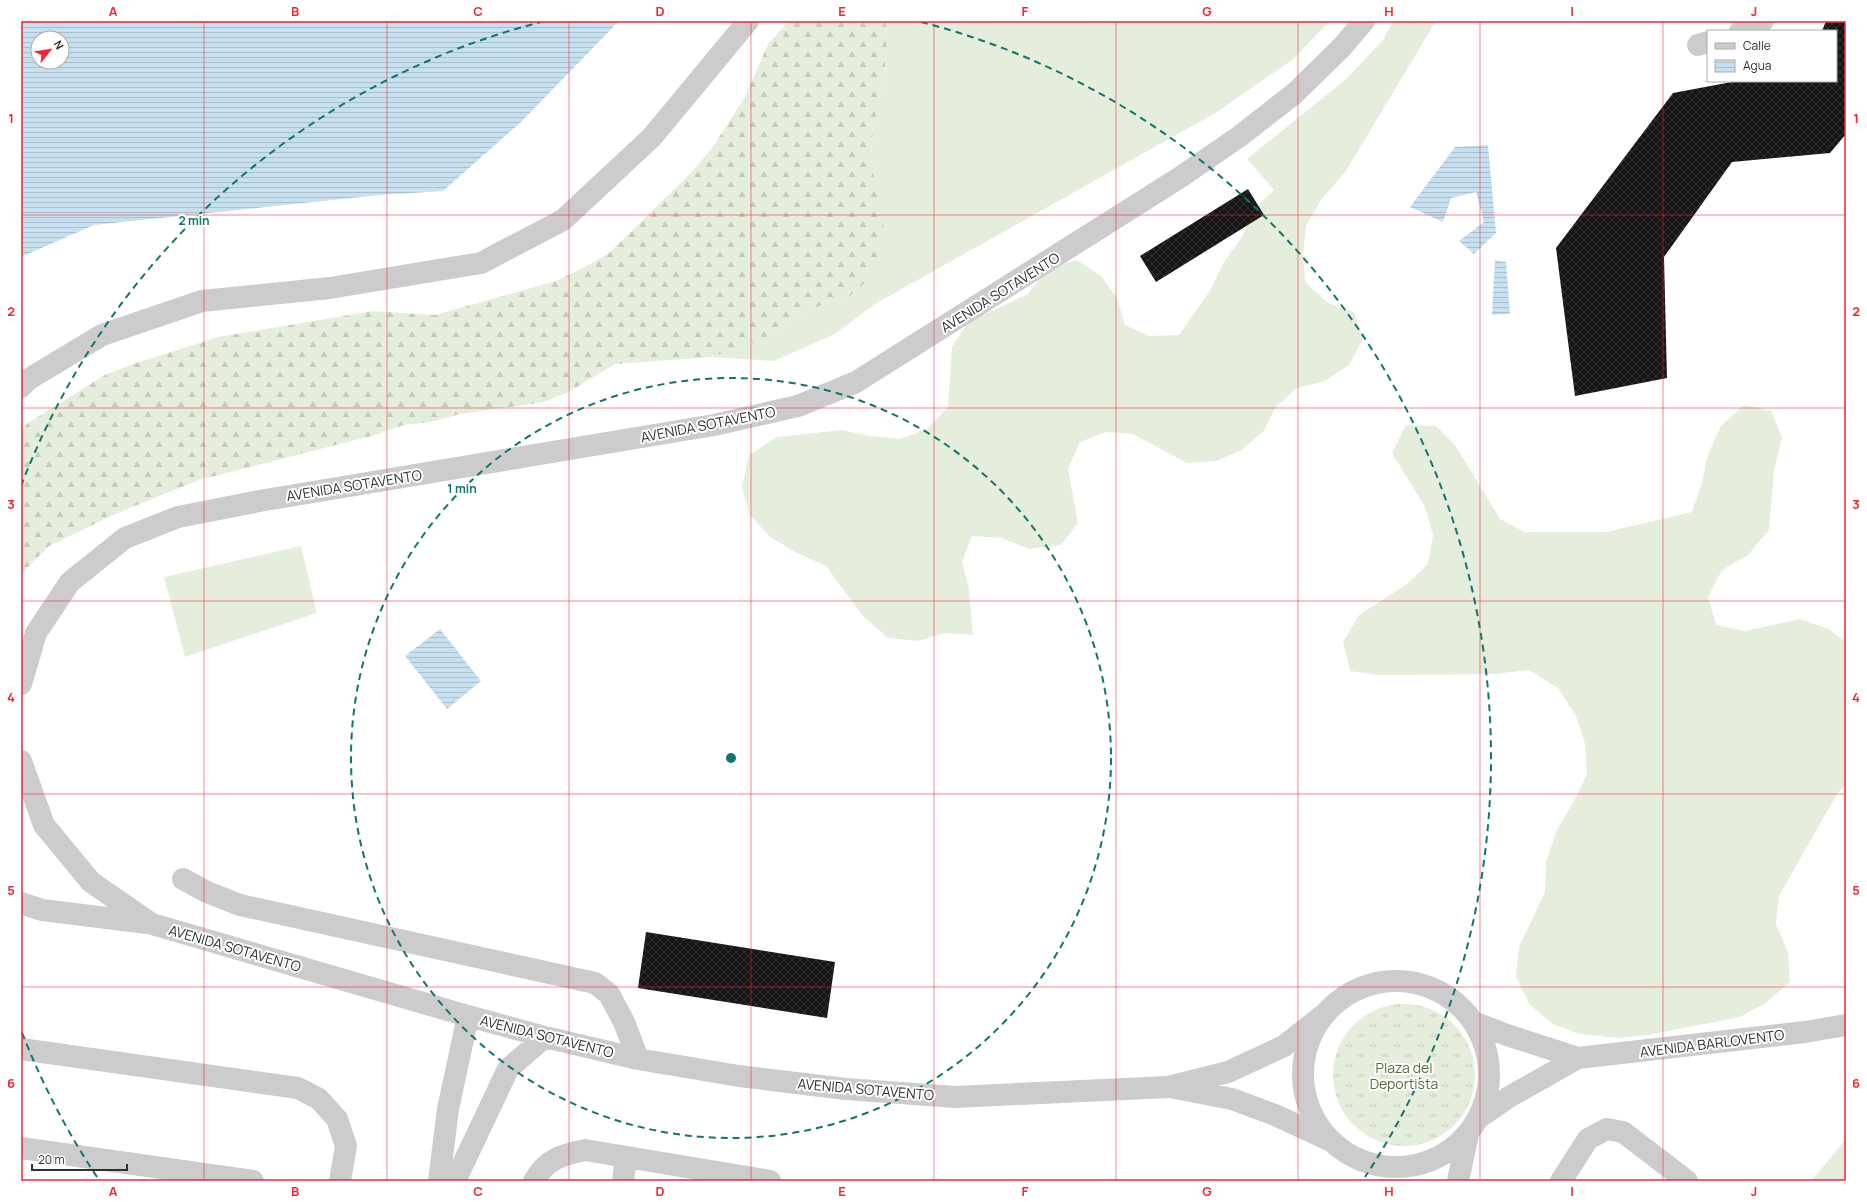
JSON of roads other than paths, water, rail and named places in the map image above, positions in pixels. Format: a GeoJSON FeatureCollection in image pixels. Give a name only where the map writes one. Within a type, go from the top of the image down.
{"type":"FeatureCollection","features":[{"type":"Feature","properties":{"kind":"street"},"geometry":{"type":"LineString","coordinates":[[21,387],[29,379],[102,335],[202,301],[330,288],[481,263],[563,220],[652,137],[748,21]]}},
{"type":"Feature","properties":{"kind":"street","name":"AVENIDA SOTAVENTO"},"geometry":{"type":"LineString","coordinates":[[21,684],[36,633],[70,582],[125,538],[178,517],[266,500],[714,425],[798,406],[856,382],[1179,178],[1240,136],[1295,93],[1342,47],[1364,21]]}},
{"type":"Feature","properties":{"kind":"street"},"geometry":{"type":"LineString","coordinates":[[1742,30],[1763,21]]}},
{"type":"Feature","properties":{"kind":"street","name":"AVENIDA SOTAVENTO"},"geometry":{"type":"LineString","coordinates":[[21,761],[44,825],[91,882],[152,924],[468,1016],[545,1037],[638,1059],[739,1076],[831,1088],[955,1097],[1168,1087],[1228,1072],[1284,1046],[1348,993],[1381,981],[1416,983],[1448,997],[1473,1022]]}},
{"type":"Feature","properties":{"kind":"street"},"geometry":{"type":"LineString","coordinates":[[183,879],[206,892],[240,906],[595,983],[609,994],[624,1022],[638,1059]]}},
{"type":"Feature","properties":{"kind":"street"},"geometry":{"type":"LineString","coordinates":[[21,903],[42,910],[152,924]]}},
{"type":"Feature","properties":{"kind":"street"},"geometry":{"type":"LineString","coordinates":[[439,1181],[448,1109],[468,1016]]}},
{"type":"Feature","properties":{"kind":"street"},"geometry":{"type":"LineString","coordinates":[[1322,1016],[1306,1046],[1302,1080],[1311,1112],[1330,1140],[1356,1159],[1366,1181]]}},
{"type":"Feature","properties":{"kind":"street"},"geometry":{"type":"LineString","coordinates":[[1458,1181],[1474,1125],[1489,1085],[1487,1052],[1473,1022]]}},
{"type":"Feature","properties":{"kind":"street","name":"AVENIDA BARLOVENTO"},"geometry":{"type":"LineString","coordinates":[[1473,1022],[1506,1035],[1578,1058]]}},
{"type":"Feature","properties":{"kind":"street","name":"AVENIDA BARLOVENTO"},"geometry":{"type":"LineString","coordinates":[[1356,1159],[1386,1168],[1417,1166],[1446,1154],[1474,1125],[1509,1097],[1578,1058],[1805,1032],[1846,1025]]}},
{"type":"Feature","properties":{"kind":"street"},"geometry":{"type":"LineString","coordinates":[[455,1181],[508,1069],[545,1037]]}},
{"type":"Feature","properties":{"kind":"street"},"geometry":{"type":"LineString","coordinates":[[21,1049],[298,1088],[319,1099],[337,1119],[346,1146],[340,1181]]}},
{"type":"Feature","properties":{"kind":"street","name":"AVENIDA SOTAVENTO"},"geometry":{"type":"LineString","coordinates":[[1168,1087],[1232,1099],[1275,1115],[1330,1140]]}},
{"type":"Feature","properties":{"kind":"street"},"geometry":{"type":"LineString","coordinates":[[1561,1181],[1588,1139],[1607,1129],[1623,1132],[1687,1181]]}},
{"type":"Feature","properties":{"kind":"street"},"geometry":{"type":"LineString","coordinates":[[21,1148],[253,1181]]}},
{"type":"Feature","properties":{"kind":"street"},"geometry":{"type":"LineString","coordinates":[[534,1181],[540,1170],[560,1155],[585,1150],[716,1176],[770,1181]]}},
{"type":"Feature","properties":{"kind":"street"},"geometry":{"type":"LineString","coordinates":[[623,1181],[626,1157]]}},
{"type":"Feature","properties":{"kind":"water"},"geometry":{"type":"Polygon","coordinates":[[[21,21],[619,21],[521,122],[443,191],[380,195],[94,225],[21,257],[21,21]]]}},
{"type":"Feature","properties":{"kind":"water"},"geometry":{"type":"Polygon","coordinates":[[[1488,145],[1496,233],[1474,254],[1459,241],[1484,222],[1476,192],[1451,198],[1443,222],[1410,207],[1455,147],[1488,145]]]}},
{"type":"Feature","properties":{"kind":"water"},"geometry":{"type":"Polygon","coordinates":[[[1495,260],[1506,262],[1510,314],[1492,315],[1495,260]]]}},
{"type":"Feature","properties":{"kind":"water"},"geometry":{"type":"Polygon","coordinates":[[[440,629],[481,681],[447,709],[405,656],[440,629]]]}},
{"type":"Feature","properties":{"kind":"park label","name":"Plaza del Deportista"},"geometry":{"type":"Point","coordinates":[1404,1076]}}]}
